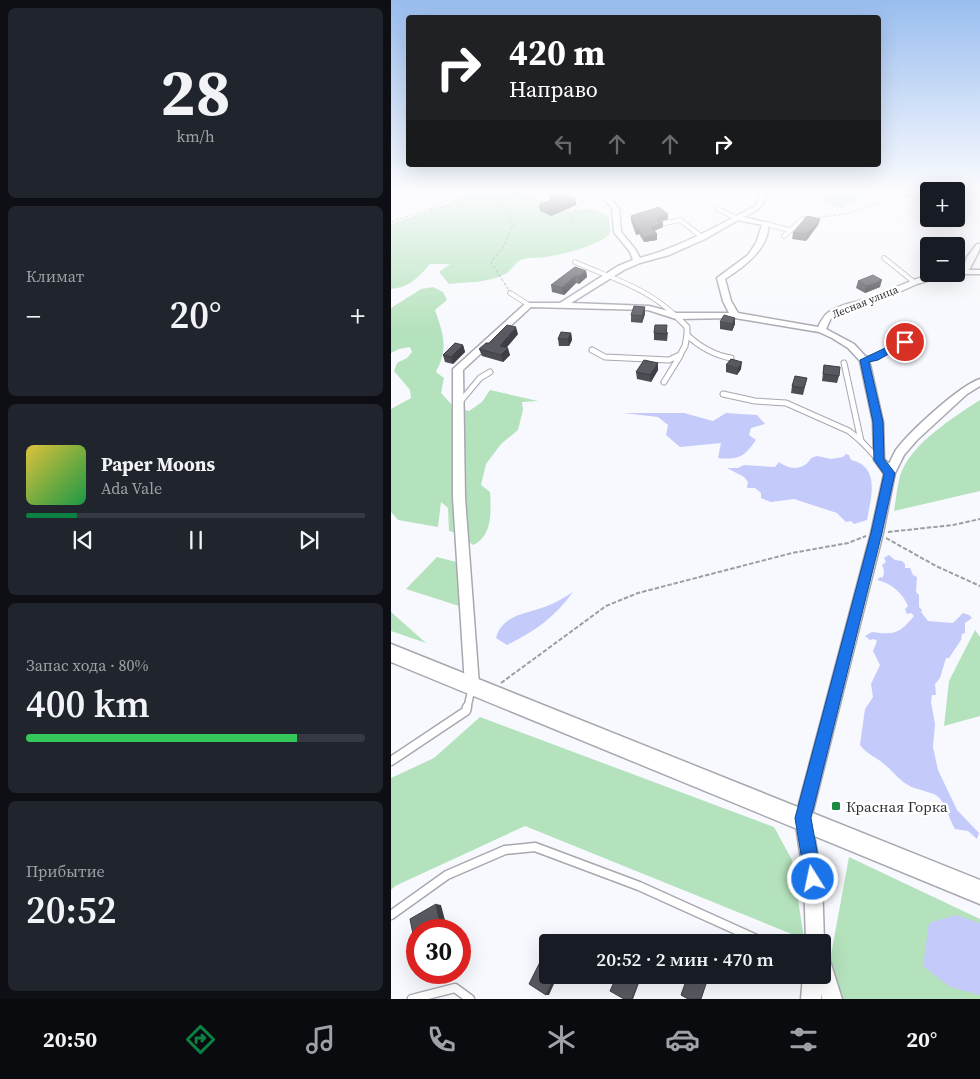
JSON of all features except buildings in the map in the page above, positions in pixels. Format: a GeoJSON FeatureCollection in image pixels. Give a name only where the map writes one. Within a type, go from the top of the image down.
{"type":"FeatureCollection","features":[{"type":"Feature","properties":{"kind":"main road"},"geometry":{"type":"LineString","coordinates":[[391,653],[803,818],[980,892]]}},
{"type":"Feature","properties":{"kind":"street"},"geometry":{"type":"LineString","coordinates":[[621,238],[637,255],[637,261]]}},
{"type":"Feature","properties":{"kind":"street"},"geometry":{"type":"LineString","coordinates":[[562,305],[609,275],[637,261],[665,254],[701,238]]}},
{"type":"Feature","properties":{"kind":"street"},"geometry":{"type":"LineString","coordinates":[[735,315],[727,300],[721,278],[736,269],[754,254],[762,238]]}},
{"type":"Feature","properties":{"kind":"street"},"geometry":{"type":"LineString","coordinates":[[979,248],[965,271],[980,272]]}},
{"type":"Feature","properties":{"kind":"street","name":"Лесная улица"},"geometry":{"type":"LineString","coordinates":[[821,330],[828,317],[834,312],[876,299],[920,280]]}},
{"type":"Feature","properties":{"kind":"street"},"geometry":{"type":"LineString","coordinates":[[481,688],[459,498],[458,369],[529,305],[649,308],[676,316],[735,315],[821,330],[851,346],[864,360],[878,422],[879,460],[890,473]]}},
{"type":"Feature","properties":{"kind":"street"},"geometry":{"type":"LineString","coordinates":[[816,934],[813,879],[803,818],[877,533],[890,473],[900,453],[913,437],[964,392],[980,382]]}},
{"type":"Feature","properties":{"kind":"street"},"geometry":{"type":"LineString","coordinates":[[811,999],[812,984]]}},
{"type":"Feature","properties":{"kind":"street"},"geometry":{"type":"LineString","coordinates":[[828,984],[832,999]]}},
{"type":"Feature","properties":{"kind":"lane"},"geometry":{"type":"LineString","coordinates":[[884,258],[914,282]]}},
{"type":"Feature","properties":{"kind":"lane"},"geometry":{"type":"LineString","coordinates":[[575,262],[609,275],[650,295],[687,326],[685,346],[664,382]]}},
{"type":"Feature","properties":{"kind":"lane"},"geometry":{"type":"LineString","coordinates":[[511,293],[529,305]]}},
{"type":"Feature","properties":{"kind":"lane"},"geometry":{"type":"LineString","coordinates":[[687,335],[701,347],[720,357],[731,358]]}},
{"type":"Feature","properties":{"kind":"lane"},"geometry":{"type":"LineString","coordinates":[[864,360],[875,358],[905,342]]}},
{"type":"Feature","properties":{"kind":"lane"},"geometry":{"type":"LineString","coordinates":[[593,350],[605,358],[669,360],[680,355]]}},
{"type":"Feature","properties":{"kind":"lane"},"geometry":{"type":"LineString","coordinates":[[844,362],[861,441]]}},
{"type":"Feature","properties":{"kind":"lane"},"geometry":{"type":"LineString","coordinates":[[459,402],[480,378],[490,372]]}},
{"type":"Feature","properties":{"kind":"lane"},"geometry":{"type":"LineString","coordinates":[[723,394],[755,401],[786,403],[849,431],[879,460]]}},
{"type":"Feature","properties":{"kind":"lane"},"geometry":{"type":"LineString","coordinates":[[391,761],[466,711],[481,688]]}},
{"type":"Feature","properties":{"kind":"lane"},"geometry":{"type":"LineString","coordinates":[[391,915],[447,876],[505,850],[535,847],[639,886],[745,934]]}},
{"type":"Feature","properties":{"kind":"lane"},"geometry":{"type":"LineString","coordinates":[[412,999],[455,988],[470,999]]}},
{"type":"Feature","properties":{"kind":"path"},"geometry":{"type":"LineString","coordinates":[[507,238],[503,248],[491,262],[511,293]]}},
{"type":"Feature","properties":{"kind":"path"},"geometry":{"type":"LineString","coordinates":[[481,688],[606,606],[639,593],[792,553],[848,542],[877,533],[953,525],[980,519]]}},
{"type":"Feature","properties":{"kind":"path"},"geometry":{"type":"LineString","coordinates":[[877,533],[936,566],[980,586]]}},
{"type":"Feature","properties":{"kind":"green space"},"geometry":{"type":"Polygon","coordinates":[[[391,238],[606,238],[570,252],[542,258],[522,259],[507,273],[478,282],[449,284],[439,272],[450,264],[430,264],[422,274],[409,284],[391,289],[391,238]]]}},
{"type":"Feature","properties":{"kind":"green space"},"geometry":{"type":"Polygon","coordinates":[[[433,287],[443,292],[447,300],[435,310],[444,348],[436,372],[444,378],[441,393],[454,407],[469,411],[482,402],[490,390],[538,401],[522,402],[523,410],[518,430],[501,444],[486,464],[481,485],[490,492],[489,522],[484,536],[473,545],[459,534],[449,531],[448,508],[441,502],[438,527],[398,520],[391,512],[391,409],[411,398],[410,390],[394,371],[397,363],[407,358],[412,352],[410,347],[391,353],[391,308],[421,289],[433,287]]]}},
{"type":"Feature","properties":{"kind":"green space"},"geometry":{"type":"Polygon","coordinates":[[[980,400],[980,491],[894,511],[900,476],[905,464],[913,453],[934,432],[980,400]]]}},
{"type":"Feature","properties":{"kind":"green space"},"geometry":{"type":"Polygon","coordinates":[[[437,557],[460,563],[459,606],[406,589],[437,557]]]}},
{"type":"Feature","properties":{"kind":"green space"},"geometry":{"type":"Polygon","coordinates":[[[391,612],[426,643],[391,631],[391,612]]]}},
{"type":"Feature","properties":{"kind":"green space"},"geometry":{"type":"Polygon","coordinates":[[[975,630],[980,637],[980,716],[944,726],[949,681],[975,630]]]}},
{"type":"Feature","properties":{"kind":"green space"},"geometry":{"type":"Polygon","coordinates":[[[480,717],[774,827],[792,860],[803,934],[792,934],[525,826],[395,886],[391,890],[391,778],[434,758],[480,717]]]}},
{"type":"Feature","properties":{"kind":"green space"},"geometry":{"type":"Polygon","coordinates":[[[849,857],[980,919],[980,999],[829,999],[831,955],[849,857]]]}},
{"type":"Feature","properties":{"kind":"water"},"geometry":{"type":"Polygon","coordinates":[[[623,413],[684,413],[713,421],[726,413],[757,415],[765,424],[751,428],[749,435],[756,440],[744,454],[736,458],[718,458],[721,443],[680,447],[666,435],[668,425],[658,417],[623,413]]]}},
{"type":"Feature","properties":{"kind":"water"},"geometry":{"type":"Polygon","coordinates":[[[846,454],[849,455],[851,460],[861,464],[867,470],[872,485],[867,520],[854,524],[851,521],[846,522],[837,513],[794,499],[771,502],[761,498],[761,493],[755,488],[747,488],[748,482],[744,477],[727,468],[738,468],[744,465],[775,467],[779,462],[787,467],[796,468],[817,456],[831,459],[843,457],[846,454]]]}},
{"type":"Feature","properties":{"kind":"water"},"geometry":{"type":"Polygon","coordinates":[[[889,555],[895,560],[902,561],[905,564],[905,568],[910,568],[913,575],[917,577],[916,592],[919,595],[919,607],[928,621],[953,623],[963,613],[972,618],[965,623],[965,633],[962,634],[961,640],[949,658],[946,658],[940,678],[935,684],[936,695],[932,695],[931,702],[935,724],[933,747],[938,770],[957,810],[979,833],[977,839],[968,831],[955,829],[940,798],[911,787],[860,745],[865,709],[873,697],[871,684],[880,665],[873,651],[877,641],[874,639],[870,640],[865,636],[872,632],[896,632],[904,627],[914,616],[911,613],[907,614],[905,609],[908,606],[896,590],[877,580],[883,576],[882,565],[886,562],[884,558],[889,555]]]}},
{"type":"Feature","properties":{"kind":"water"},"geometry":{"type":"Polygon","coordinates":[[[573,592],[559,609],[526,635],[507,645],[496,638],[500,629],[511,618],[552,604],[573,592]]]}},
{"type":"Feature","properties":{"kind":"water"},"geometry":{"type":"Polygon","coordinates":[[[956,915],[980,923],[980,995],[950,987],[923,966],[929,923],[956,915]]]}},
{"type":"Feature","properties":{"kind":"place","name":"Красная Горка"},"geometry":{"type":"Point","coordinates":[836,806]}},
{"type":"Feature","properties":{"kind":"route"},"geometry":{"type":"LineString","coordinates":[[813,879],[803,818],[877,533],[890,473],[879,460],[878,422],[864,360],[875,358],[905,342]]}}]}
